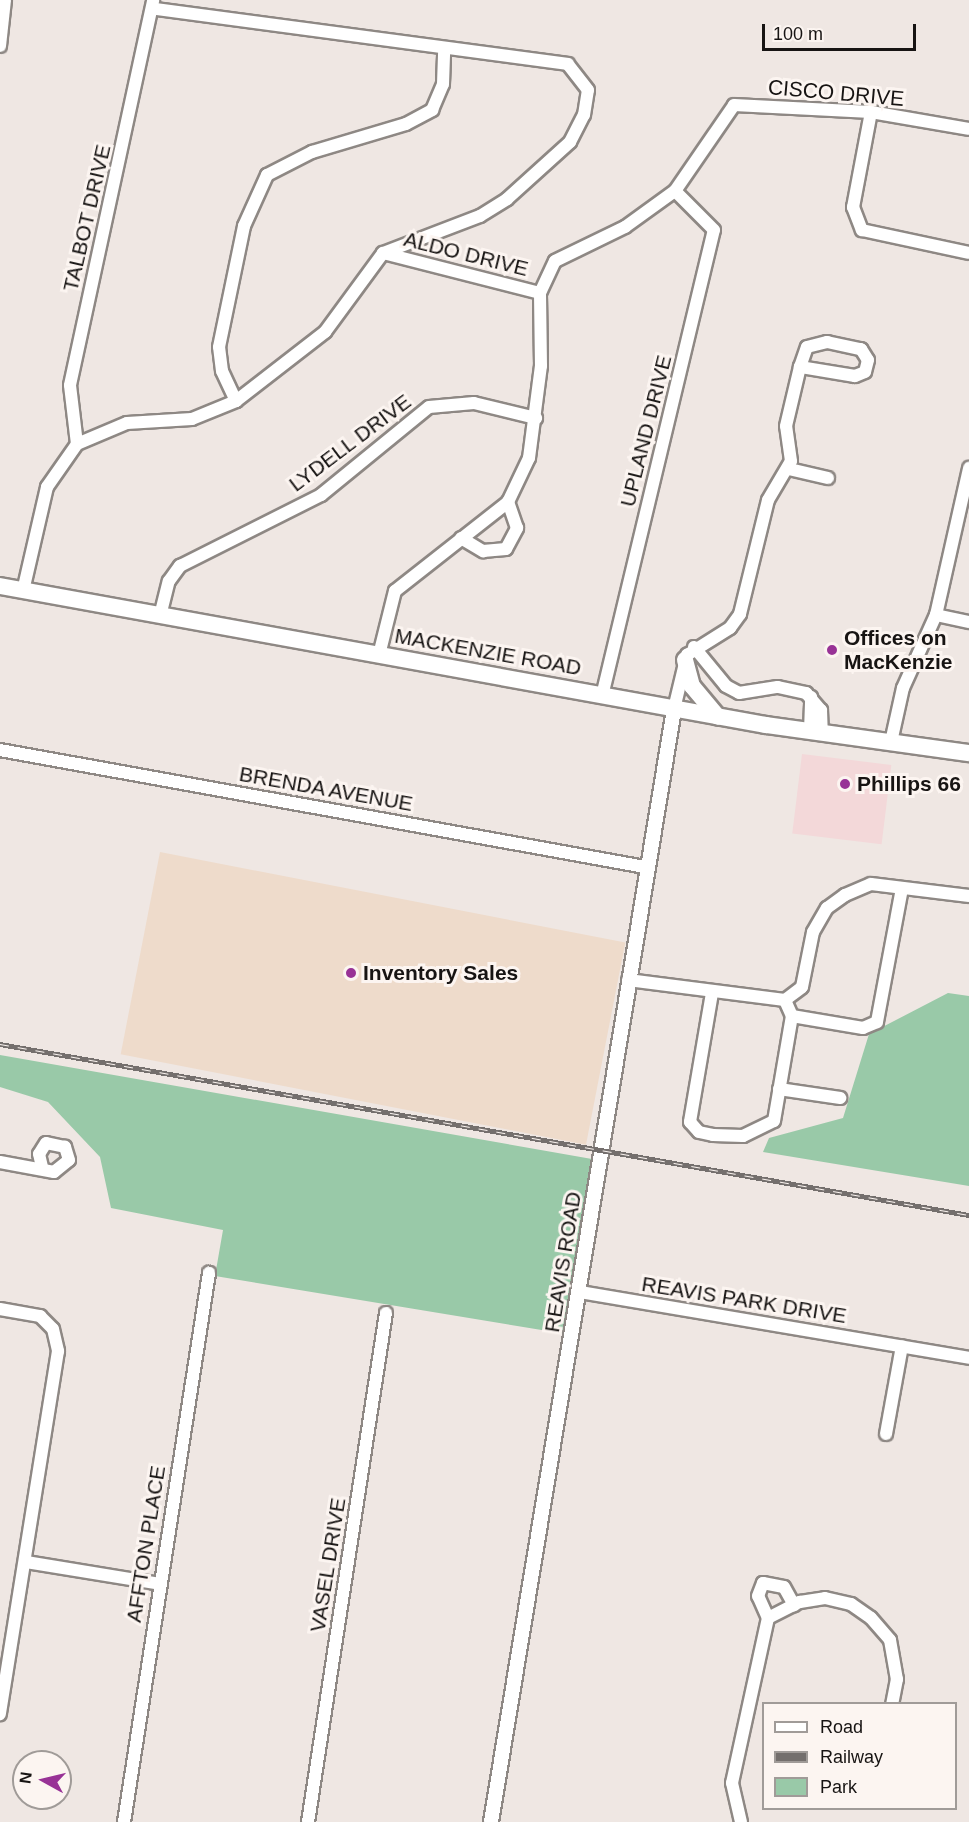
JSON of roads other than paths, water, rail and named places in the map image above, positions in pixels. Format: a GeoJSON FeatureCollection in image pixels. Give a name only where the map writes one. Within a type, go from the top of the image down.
{"type":"FeatureCollection","features":[{"type":"Feature","properties":{"kind":"main road","name":"MACKENZIE ROAD"},"geometry":{"type":"LineString","coordinates":[[0,586],[718,717],[816,733],[969,753]]}},
{"type":"Feature","properties":{"kind":"main road"},"geometry":{"type":"LineString","coordinates":[[689,654],[692,686],[718,717]]}},
{"type":"Feature","properties":{"kind":"street"},"geometry":{"type":"LineString","coordinates":[[0,46],[5,0]]}},
{"type":"Feature","properties":{"kind":"street"},"geometry":{"type":"LineString","coordinates":[[23,591],[46,487],[77,444],[128,423],[192,419],[236,401],[325,332],[383,253],[480,216],[523,187],[570,142],[588,90],[568,64],[444,50],[154,5]]}},
{"type":"Feature","properties":{"kind":"street","name":"TALBOT DRIVE"},"geometry":{"type":"LineString","coordinates":[[77,444],[70,385],[154,5]]}},
{"type":"Feature","properties":{"kind":"street"},"geometry":{"type":"LineString","coordinates":[[236,401],[222,371],[219,347],[244,226],[267,175],[312,152],[406,124],[432,110],[442,84],[444,50]]}},
{"type":"Feature","properties":{"kind":"street","name":"CISCO DRIVE"},"geometry":{"type":"LineString","coordinates":[[675,191],[734,105],[871,112],[969,129]]}},
{"type":"Feature","properties":{"kind":"street"},"geometry":{"type":"LineString","coordinates":[[871,112],[853,207],[869,234],[969,253]]}},
{"type":"Feature","properties":{"kind":"street"},"geometry":{"type":"LineString","coordinates":[[379,656],[395,591],[507,502],[529,458],[536,418],[540,294],[555,261],[625,227],[675,191]]}},
{"type":"Feature","properties":{"kind":"street","name":"UPLAND DRIVE"},"geometry":{"type":"LineString","coordinates":[[602,696],[714,230],[675,191]]}},
{"type":"Feature","properties":{"kind":"street","name":"ALDO DRIVE"},"geometry":{"type":"LineString","coordinates":[[383,253],[540,294]]}},
{"type":"Feature","properties":{"kind":"street"},"geometry":{"type":"LineString","coordinates":[[674,709],[689,654],[730,628],[740,614],[768,500],[789,469],[786,426],[800,367],[807,347],[820,343],[856,347],[868,360],[865,372],[855,376],[800,367]]}},
{"type":"Feature","properties":{"kind":"street","name":"LYDELL DRIVE"},"geometry":{"type":"LineString","coordinates":[[160,616],[169,581],[180,566],[321,495],[429,407],[474,403],[536,418]]}},
{"type":"Feature","properties":{"kind":"street"},"geometry":{"type":"LineString","coordinates":[[891,742],[903,688],[936,615],[966,499],[969,468]]}},
{"type":"Feature","properties":{"kind":"street"},"geometry":{"type":"LineString","coordinates":[[789,469],[828,478]]}},
{"type":"Feature","properties":{"kind":"street"},"geometry":{"type":"LineString","coordinates":[[461,538],[483,551],[506,549],[517,528],[507,502]]}},
{"type":"Feature","properties":{"kind":"street"},"geometry":{"type":"LineString","coordinates":[[936,615],[969,622]]}},
{"type":"Feature","properties":{"kind":"street"},"geometry":{"type":"LineString","coordinates":[[689,654],[733,690],[795,690],[810,696],[816,733]]}},
{"type":"Feature","properties":{"kind":"street","name":"REAVIS ROAD"},"geometry":{"type":"LineString","coordinates":[[491,1822],[580,1292],[645,867],[674,709]]}},
{"type":"Feature","properties":{"kind":"street","name":"BRENDA AVENUE"},"geometry":{"type":"LineString","coordinates":[[0,750],[645,867]]}},
{"type":"Feature","properties":{"kind":"street"},"geometry":{"type":"LineString","coordinates":[[628,980],[712,993],[784,1000],[802,987],[813,932],[827,908],[870,884],[969,896]]}},
{"type":"Feature","properties":{"kind":"street"},"geometry":{"type":"LineString","coordinates":[[792,1016],[863,1028],[878,1022],[902,888]]}},
{"type":"Feature","properties":{"kind":"street"},"geometry":{"type":"LineString","coordinates":[[712,993],[692,1127],[729,1136],[759,1132],[774,1121],[792,1016],[784,1000]]}},
{"type":"Feature","properties":{"kind":"street"},"geometry":{"type":"LineString","coordinates":[[779,1089],[840,1098]]}},
{"type":"Feature","properties":{"kind":"street"},"geometry":{"type":"LineString","coordinates":[[0,1162],[42,1167]]}},
{"type":"Feature","properties":{"kind":"street","name":"AFFTON PLACE"},"geometry":{"type":"LineString","coordinates":[[124,1822],[209,1273]]}},
{"type":"Feature","properties":{"kind":"street","name":"REAVIS PARK DRIVE"},"geometry":{"type":"LineString","coordinates":[[580,1292],[969,1359]]}},
{"type":"Feature","properties":{"kind":"street"},"geometry":{"type":"LineString","coordinates":[[0,1309],[40,1316],[53,1329],[58,1351],[0,1714]]}},
{"type":"Feature","properties":{"kind":"street","name":"VASEL DRIVE"},"geometry":{"type":"LineString","coordinates":[[308,1822],[386,1313]]}},
{"type":"Feature","properties":{"kind":"street"},"geometry":{"type":"LineString","coordinates":[[886,1434],[902,1346]]}},
{"type":"Feature","properties":{"kind":"street"},"geometry":{"type":"LineString","coordinates":[[26,1562],[160,1584]]}},
{"type":"Feature","properties":{"kind":"street"},"geometry":{"type":"LineString","coordinates":[[741,1822],[732,1783],[767,1620],[758,1596],[763,1583],[784,1587],[794,1605]]}},
{"type":"Feature","properties":{"kind":"street"},"geometry":{"type":"LineString","coordinates":[[767,1620],[794,1605],[825,1598],[851,1604],[877,1622],[890,1640],[897,1679],[892,1702]]}},
{"type":"Feature","properties":{"kind":"railway"},"geometry":{"type":"LineString","coordinates":[[0,1044],[969,1215]]}},
{"type":"Feature","properties":{"kind":"place","name":"Offices on MacKenzie"},"geometry":{"type":"Point","coordinates":[832,650]}},
{"type":"Feature","properties":{"kind":"place","name":"Phillips 66"},"geometry":{"type":"Point","coordinates":[845,784]}},
{"type":"Feature","properties":{"kind":"place","name":"Inventory Sales"},"geometry":{"type":"Point","coordinates":[351,973]}}]}
